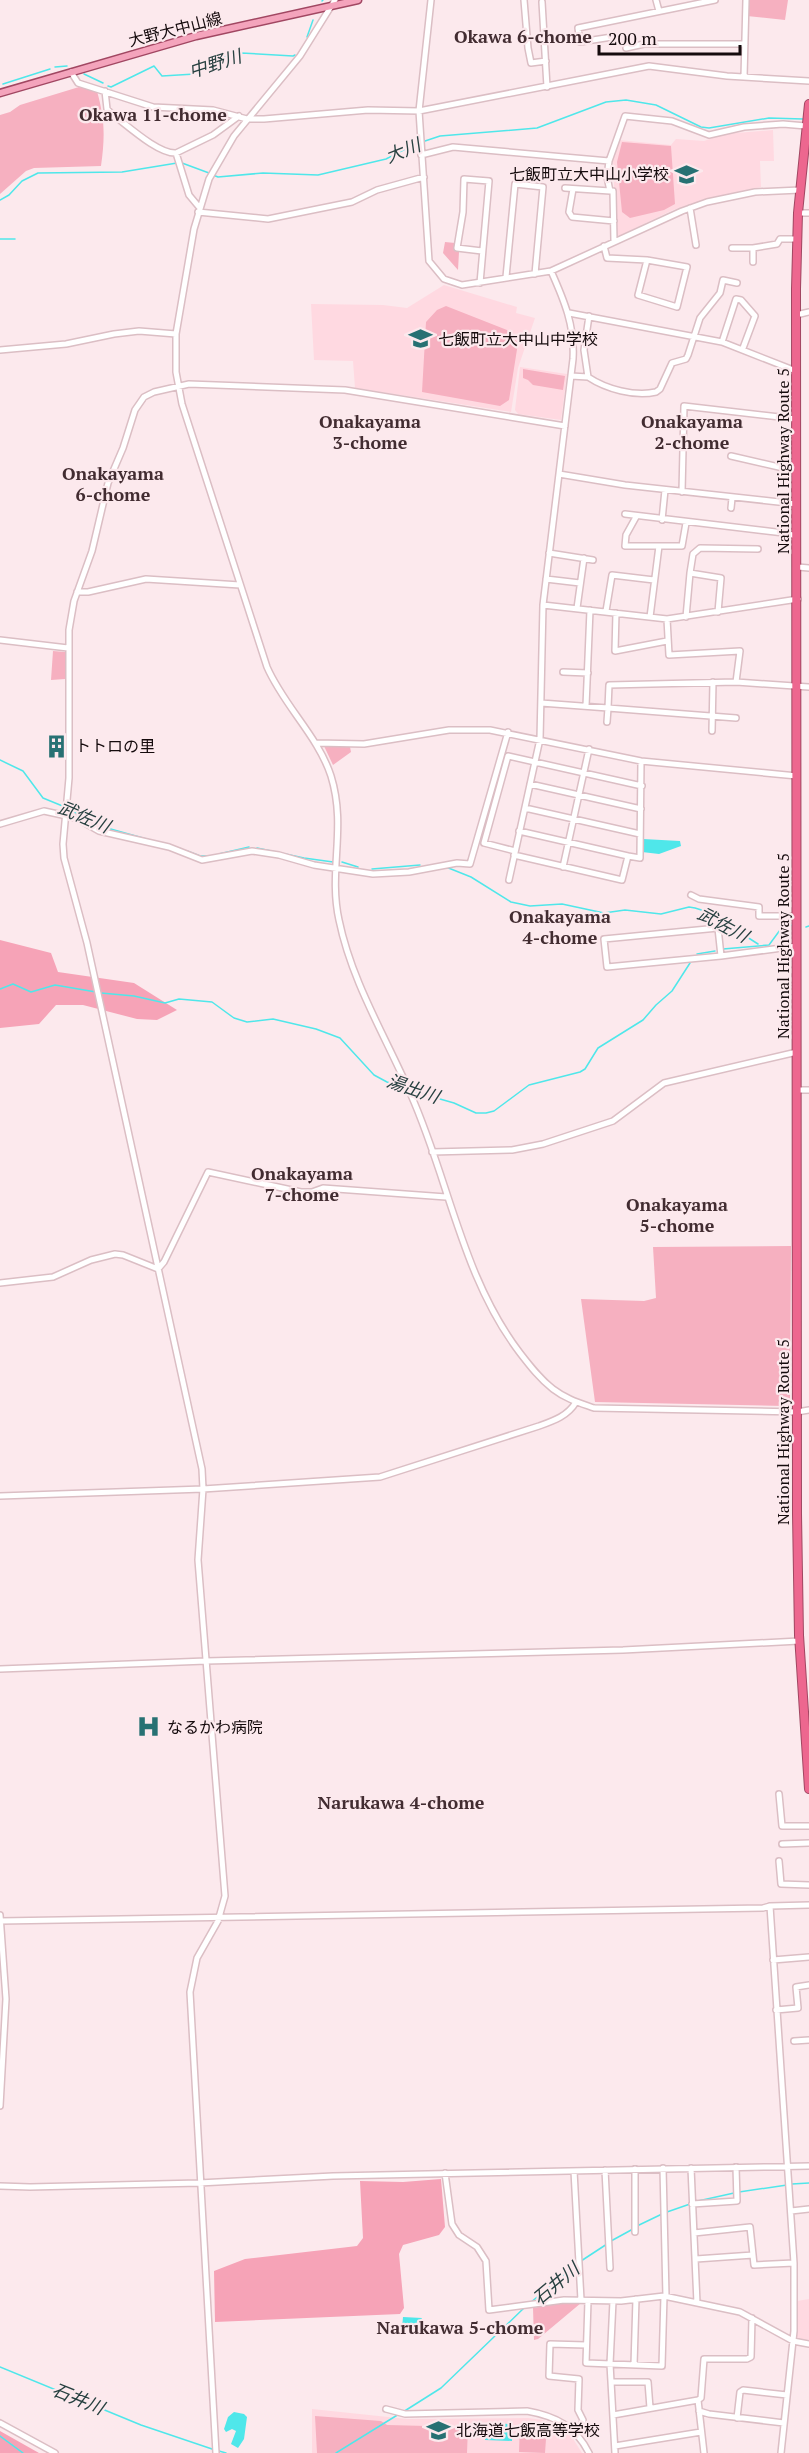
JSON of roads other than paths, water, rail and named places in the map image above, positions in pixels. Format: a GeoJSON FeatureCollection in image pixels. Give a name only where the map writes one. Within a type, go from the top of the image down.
{"type":"FeatureCollection","features":[{"type":"Feature","properties":{"kind":"highway","name":"National Highway Route 5"},"geometry":{"type":"LineString","coordinates":[[809,104],[798,213],[796,315],[799,1644],[809,1790]]}},
{"type":"Feature","properties":{"kind":"main road","name":"大野大中山線"},"geometry":{"type":"LineString","coordinates":[[0,93],[196,36],[358,0]]}},
{"type":"Feature","properties":{"kind":"street"},"geometry":{"type":"LineString","coordinates":[[334,0],[300,56],[247,119],[213,171],[199,209],[176,334],[178,386],[190,432],[272,679],[316,743],[330,773],[337,801],[339,827],[336,902],[352,965],[370,1010],[411,1095],[467,1254],[504,1332],[542,1379],[554,1390],[576,1402],[594,1408],[797,1412],[809,1410]]}},
{"type":"Feature","properties":{"kind":"street"},"geometry":{"type":"LineString","coordinates":[[431,0],[419,111],[420,140],[431,265],[449,282],[462,285],[551,271],[690,208],[755,192],[800,190]]}},
{"type":"Feature","properties":{"kind":"street"},"geometry":{"type":"LineString","coordinates":[[524,0],[531,63],[546,61]]}},
{"type":"Feature","properties":{"kind":"street"},"geometry":{"type":"LineString","coordinates":[[656,0],[659,11]]}},
{"type":"Feature","properties":{"kind":"street"},"geometry":{"type":"LineString","coordinates":[[612,37],[580,42],[578,28],[715,0]]}},
{"type":"Feature","properties":{"kind":"street"},"geometry":{"type":"LineString","coordinates":[[744,77],[746,0]]}},
{"type":"Feature","properties":{"kind":"street"},"geometry":{"type":"LineString","coordinates":[[542,2],[547,87]]}},
{"type":"Feature","properties":{"kind":"street"},"geometry":{"type":"LineString","coordinates":[[626,48],[644,44],[745,44]]}},
{"type":"Feature","properties":{"kind":"street"},"geometry":{"type":"LineString","coordinates":[[71,72],[78,82],[153,107],[213,110],[247,119],[368,110],[419,111],[649,66],[744,77],[809,81]]}},
{"type":"Feature","properties":{"kind":"street"},"geometry":{"type":"LineString","coordinates":[[105,91],[107,109],[112,114],[177,159],[189,195],[199,209],[268,219],[352,202],[377,190],[424,177]]}},
{"type":"Feature","properties":{"kind":"street"},"geometry":{"type":"LineString","coordinates":[[177,159],[239,116]]}},
{"type":"Feature","properties":{"kind":"street"},"geometry":{"type":"LineString","coordinates":[[615,241],[613,191],[610,191],[607,177],[609,161],[625,116],[672,121],[709,135],[807,121]]}},
{"type":"Feature","properties":{"kind":"street"},"geometry":{"type":"LineString","coordinates":[[421,153],[453,147],[609,161]]}},
{"type":"Feature","properties":{"kind":"street"},"geometry":{"type":"LineString","coordinates":[[480,283],[489,181],[464,179],[463,212],[457,248],[482,251]]}},
{"type":"Feature","properties":{"kind":"street"},"geometry":{"type":"LineString","coordinates":[[506,277],[515,184],[543,187],[535,273]]}},
{"type":"Feature","properties":{"kind":"street"},"geometry":{"type":"LineString","coordinates":[[565,188],[610,191]]}},
{"type":"Feature","properties":{"kind":"street"},"geometry":{"type":"LineString","coordinates":[[573,189],[569,212],[572,217],[614,221]]}},
{"type":"Feature","properties":{"kind":"street"},"geometry":{"type":"LineString","coordinates":[[690,208],[696,245]]}},
{"type":"Feature","properties":{"kind":"street"},"geometry":{"type":"LineString","coordinates":[[798,213],[809,213]]}},
{"type":"Feature","properties":{"kind":"street"},"geometry":{"type":"LineString","coordinates":[[732,248],[753,248],[777,244],[780,239],[797,239]]}},
{"type":"Feature","properties":{"kind":"street"},"geometry":{"type":"LineString","coordinates":[[604,246],[607,258],[647,260],[687,267],[677,307],[638,296],[647,260]]}},
{"type":"Feature","properties":{"kind":"street"},"geometry":{"type":"LineString","coordinates":[[753,248],[753,262]]}},
{"type":"Feature","properties":{"kind":"street"},"geometry":{"type":"LineString","coordinates":[[509,880],[540,739],[543,605],[574,347],[569,313],[551,271]]}},
{"type":"Feature","properties":{"kind":"street"},"geometry":{"type":"LineString","coordinates":[[571,376],[588,377],[595,382],[624,391],[656,392],[660,389],[672,363],[686,359],[696,337],[700,318],[720,293],[723,280],[737,283]]}},
{"type":"Feature","properties":{"kind":"street"},"geometry":{"type":"LineString","coordinates":[[722,342],[736,299],[741,300],[755,316],[743,348]]}},
{"type":"Feature","properties":{"kind":"street"},"geometry":{"type":"LineString","coordinates":[[796,315],[809,312]]}},
{"type":"Feature","properties":{"kind":"street"},"geometry":{"type":"LineString","coordinates":[[569,313],[722,342],[743,348],[796,371]]}},
{"type":"Feature","properties":{"kind":"street"},"geometry":{"type":"LineString","coordinates":[[588,377],[584,350],[590,316]]}},
{"type":"Feature","properties":{"kind":"street"},"geometry":{"type":"LineString","coordinates":[[0,350],[66,344],[114,334],[139,332],[176,334]]}},
{"type":"Feature","properties":{"kind":"street"},"geometry":{"type":"LineString","coordinates":[[216,2453],[190,1992],[197,1958],[220,1916],[225,1896],[198,1560],[203,1489],[199,1451],[100,1000],[64,858],[63,832],[67,804],[69,733],[69,630],[77,592],[92,550],[108,483],[138,404],[144,397],[154,392],[178,386],[345,390],[565,426]]}},
{"type":"Feature","properties":{"kind":"street"},"geometry":{"type":"LineString","coordinates":[[682,492],[684,406],[797,419]]}},
{"type":"Feature","properties":{"kind":"street"},"geometry":{"type":"LineString","coordinates":[[731,456],[792,470]]}},
{"type":"Feature","properties":{"kind":"street"},"geometry":{"type":"LineString","coordinates":[[559,474],[665,490],[797,504]]}},
{"type":"Feature","properties":{"kind":"street"},"geometry":{"type":"LineString","coordinates":[[662,520],[665,490]]}},
{"type":"Feature","properties":{"kind":"street"},"geometry":{"type":"LineString","coordinates":[[731,508],[732,498]]}},
{"type":"Feature","properties":{"kind":"street"},"geometry":{"type":"LineString","coordinates":[[625,514],[797,536]]}},
{"type":"Feature","properties":{"kind":"street"},"geometry":{"type":"LineString","coordinates":[[636,517],[626,535],[626,546],[682,546],[686,523]]}},
{"type":"Feature","properties":{"kind":"street"},"geometry":{"type":"LineString","coordinates":[[650,617],[659,546]]}},
{"type":"Feature","properties":{"kind":"street"},"geometry":{"type":"LineString","coordinates":[[686,617],[693,554],[700,548],[758,549]]}},
{"type":"Feature","properties":{"kind":"street"},"geometry":{"type":"LineString","coordinates":[[549,553],[593,560]]}},
{"type":"Feature","properties":{"kind":"street"},"geometry":{"type":"LineString","coordinates":[[577,608],[584,558]]}},
{"type":"Feature","properties":{"kind":"street"},"geometry":{"type":"LineString","coordinates":[[798,567],[809,568]]}},
{"type":"Feature","properties":{"kind":"street"},"geometry":{"type":"LineString","coordinates":[[690,573],[721,578],[718,612]]}},
{"type":"Feature","properties":{"kind":"street"},"geometry":{"type":"LineString","coordinates":[[606,611],[612,575],[654,580]]}},
{"type":"Feature","properties":{"kind":"street"},"geometry":{"type":"LineString","coordinates":[[77,592],[88,592],[146,579],[240,585]]}},
{"type":"Feature","properties":{"kind":"street"},"geometry":{"type":"LineString","coordinates":[[546,579],[580,583]]}},
{"type":"Feature","properties":{"kind":"street"},"geometry":{"type":"LineString","coordinates":[[543,605],[667,619],[798,599]]}},
{"type":"Feature","properties":{"kind":"street"},"geometry":{"type":"LineString","coordinates":[[586,706],[590,610]]}},
{"type":"Feature","properties":{"kind":"street"},"geometry":{"type":"LineString","coordinates":[[616,613],[615,651],[667,641]]}},
{"type":"Feature","properties":{"kind":"street"},"geometry":{"type":"LineString","coordinates":[[667,619],[669,655],[740,651],[736,682]]}},
{"type":"Feature","properties":{"kind":"street"},"geometry":{"type":"LineString","coordinates":[[0,640],[68,648]]}},
{"type":"Feature","properties":{"kind":"street"},"geometry":{"type":"LineString","coordinates":[[563,672],[588,673]]}},
{"type":"Feature","properties":{"kind":"street"},"geometry":{"type":"LineString","coordinates":[[712,731],[713,682]]}},
{"type":"Feature","properties":{"kind":"street"},"geometry":{"type":"LineString","coordinates":[[607,722],[609,685],[736,682],[809,687]]}},
{"type":"Feature","properties":{"kind":"street"},"geometry":{"type":"LineString","coordinates":[[541,703],[736,718]]}},
{"type":"Feature","properties":{"kind":"street"},"geometry":{"type":"LineString","coordinates":[[316,743],[373,744],[461,729],[508,732],[641,761],[797,776]]}},
{"type":"Feature","properties":{"kind":"street"},"geometry":{"type":"LineString","coordinates":[[0,824],[44,811],[66,813],[99,831],[168,847],[202,860],[252,851],[336,869],[373,874],[409,872],[457,863],[470,864],[508,732]]}},
{"type":"Feature","properties":{"kind":"street"},"geometry":{"type":"LineString","coordinates":[[563,867],[589,749]]}},
{"type":"Feature","properties":{"kind":"street"},"geometry":{"type":"LineString","coordinates":[[628,856],[622,880],[563,867],[484,843],[508,756],[642,786]]}},
{"type":"Feature","properties":{"kind":"street"},"geometry":{"type":"LineString","coordinates":[[519,831],[640,858],[641,761]]}},
{"type":"Feature","properties":{"kind":"street"},"geometry":{"type":"LineString","coordinates":[[530,784],[641,809]]}},
{"type":"Feature","properties":{"kind":"street"},"geometry":{"type":"LineString","coordinates":[[525,808],[640,834]]}},
{"type":"Feature","properties":{"kind":"street"},"geometry":{"type":"LineString","coordinates":[[691,895],[699,899],[759,907],[759,916],[797,916]]}},
{"type":"Feature","properties":{"kind":"street"},"geometry":{"type":"LineString","coordinates":[[721,956],[718,928],[604,939],[607,967],[721,956],[797,946]]}},
{"type":"Feature","properties":{"kind":"street"},"geometry":{"type":"LineString","coordinates":[[432,1152],[512,1150],[543,1144],[613,1121],[664,1083],[797,1052]]}},
{"type":"Feature","properties":{"kind":"street"},"geometry":{"type":"LineString","coordinates":[[797,1090],[809,1090]]}},
{"type":"Feature","properties":{"kind":"street"},"geometry":{"type":"LineString","coordinates":[[158,1269],[164,1262],[208,1172],[301,1192],[312,1192],[323,1188],[446,1197]]}},
{"type":"Feature","properties":{"kind":"street"},"geometry":{"type":"LineString","coordinates":[[0,1283],[53,1277],[98,1257],[115,1254],[158,1269]]}},
{"type":"Feature","properties":{"kind":"street"},"geometry":{"type":"LineString","coordinates":[[0,1496],[203,1489],[380,1477],[560,1418],[573,1408],[576,1402]]}},
{"type":"Feature","properties":{"kind":"street"},"geometry":{"type":"LineString","coordinates":[[0,1670],[206,1661],[799,1644],[809,1646]]}},
{"type":"Feature","properties":{"kind":"street"},"geometry":{"type":"LineString","coordinates":[[779,1794],[782,1826],[809,1826]]}},
{"type":"Feature","properties":{"kind":"street"},"geometry":{"type":"LineString","coordinates":[[782,1844],[809,1843]]}},
{"type":"Feature","properties":{"kind":"street"},"geometry":{"type":"LineString","coordinates":[[779,1861],[781,1884],[809,1885]]}},
{"type":"Feature","properties":{"kind":"street"},"geometry":{"type":"LineString","coordinates":[[0,1921],[763,1908],[809,1905]]}},
{"type":"Feature","properties":{"kind":"street"},"geometry":{"type":"LineString","coordinates":[[770,1906],[794,2263],[793,2341],[781,2453]]}},
{"type":"Feature","properties":{"kind":"street"},"geometry":{"type":"LineString","coordinates":[[0,1915],[6,1999],[0,2106]]}},
{"type":"Feature","properties":{"kind":"street"},"geometry":{"type":"LineString","coordinates":[[773,1960],[809,1958]]}},
{"type":"Feature","properties":{"kind":"street"},"geometry":{"type":"LineString","coordinates":[[777,2010],[798,2008],[796,1987],[809,1985]]}},
{"type":"Feature","properties":{"kind":"street"},"geometry":{"type":"LineString","coordinates":[[794,2041],[809,2040]]}},
{"type":"Feature","properties":{"kind":"street"},"geometry":{"type":"LineString","coordinates":[[0,2186],[200,2183],[274,2178],[445,2173],[809,2166]]}},
{"type":"Feature","properties":{"kind":"street"},"geometry":{"type":"LineString","coordinates":[[692,2204],[737,2201],[736,2167]]}},
{"type":"Feature","properties":{"kind":"street"},"geometry":{"type":"LineString","coordinates":[[588,2301],[586,2363],[662,2366],[665,2296],[663,2168]]}},
{"type":"Feature","properties":{"kind":"street"},"geometry":{"type":"LineString","coordinates":[[691,2168],[697,2303]]}},
{"type":"Feature","properties":{"kind":"street"},"geometry":{"type":"LineString","coordinates":[[635,2169],[635,2232]]}},
{"type":"Feature","properties":{"kind":"street"},"geometry":{"type":"LineString","coordinates":[[605,2170],[610,2268]]}},
{"type":"Feature","properties":{"kind":"street"},"geometry":{"type":"LineString","coordinates":[[574,2171],[581,2300]]}},
{"type":"Feature","properties":{"kind":"street"},"geometry":{"type":"LineString","coordinates":[[445,2173],[452,2224],[459,2235],[477,2247],[486,2260],[489,2310],[564,2300],[613,2301],[665,2296],[740,2312],[793,2341],[809,2344]]}},
{"type":"Feature","properties":{"kind":"street"},"geometry":{"type":"LineString","coordinates":[[791,2211],[809,2209]]}},
{"type":"Feature","properties":{"kind":"street"},"geometry":{"type":"LineString","coordinates":[[694,2233],[750,2227],[754,2265],[794,2263]]}},
{"type":"Feature","properties":{"kind":"street"},"geometry":{"type":"LineString","coordinates":[[696,2259],[753,2255]]}},
{"type":"Feature","properties":{"kind":"street"},"geometry":{"type":"LineString","coordinates":[[634,2365],[636,2299]]}},
{"type":"Feature","properties":{"kind":"street"},"geometry":{"type":"LineString","coordinates":[[613,2301],[610,2364],[615,2453]]}},
{"type":"Feature","properties":{"kind":"street"},"geometry":{"type":"LineString","coordinates":[[704,2453],[698,2400],[701,2398],[704,2359],[747,2359],[751,2357],[752,2318]]}},
{"type":"Feature","properties":{"kind":"street"},"geometry":{"type":"LineString","coordinates":[[578,2435],[583,2420],[578,2410],[579,2379],[549,2376],[550,2344],[586,2344]]}},
{"type":"Feature","properties":{"kind":"street"},"geometry":{"type":"LineString","coordinates":[[611,2382],[648,2382],[650,2408]]}},
{"type":"Feature","properties":{"kind":"street"},"geometry":{"type":"LineString","coordinates":[[737,2418],[740,2392],[743,2390],[787,2395]]}},
{"type":"Feature","properties":{"kind":"street"},"geometry":{"type":"LineString","coordinates":[[613,2415],[698,2400]]}},
{"type":"Feature","properties":{"kind":"street"},"geometry":{"type":"LineString","coordinates":[[386,2409],[405,2414],[527,2411],[554,2417],[578,2435],[589,2453]]}},
{"type":"Feature","properties":{"kind":"street"},"geometry":{"type":"LineString","coordinates":[[699,2411],[737,2418],[784,2422]]}},
{"type":"Feature","properties":{"kind":"street"},"geometry":{"type":"LineString","coordinates":[[0,2423],[55,2453]]}},
{"type":"Feature","properties":{"kind":"street"},"geometry":{"type":"LineString","coordinates":[[615,2446],[701,2432]]}},
{"type":"Feature","properties":{"kind":"water"},"geometry":{"type":"Polygon","coordinates":[[[643,839],[680,841],[681,846],[659,854],[642,852],[643,839]]]}},
{"type":"Feature","properties":{"kind":"water"},"geometry":{"type":"Polygon","coordinates":[[[403,2317],[422,2318],[421,2330],[402,2328],[403,2317]]]}},
{"type":"Feature","properties":{"kind":"water"},"geometry":{"type":"Polygon","coordinates":[[[234,2412],[247,2417],[244,2439],[238,2448],[231,2444],[236,2431],[232,2429],[226,2432],[224,2429],[228,2417],[234,2412]]]}},
{"type":"Feature","properties":{"kind":"water"},"geometry":{"type":"Polygon","coordinates":[[[486,2423],[513,2424],[512,2441],[485,2440],[486,2423]]]}},
{"type":"Feature","properties":{"kind":"waterway","name":"中野川"},"geometry":{"type":"LineString","coordinates":[[307,37],[313,20]]}},
{"type":"Feature","properties":{"kind":"waterway","name":"中野川"},"geometry":{"type":"LineString","coordinates":[[108,86],[111,87],[154,66],[162,76],[195,74],[224,57],[241,53],[295,55]]}},
{"type":"Feature","properties":{"kind":"waterway","name":"中野川"},"geometry":{"type":"LineString","coordinates":[[55,67],[67,66]]}},
{"type":"Feature","properties":{"kind":"waterway","name":"中野川"},"geometry":{"type":"LineString","coordinates":[[3,84],[50,69]]}},
{"type":"Feature","properties":{"kind":"waterway","name":"中野川"},"geometry":{"type":"LineString","coordinates":[[84,74],[103,83]]}},
{"type":"Feature","properties":{"kind":"waterway","name":"大川"},"geometry":{"type":"LineString","coordinates":[[213,175],[218,177],[263,173],[318,175],[386,159],[413,145],[440,136],[537,128],[606,102],[626,100],[656,105],[701,127],[709,128],[769,118],[803,119]]}},
{"type":"Feature","properties":{"kind":"waterway","name":"大川"},"geometry":{"type":"LineString","coordinates":[[0,200],[9,195],[22,181],[38,173],[122,172],[177,163]]}},
{"type":"Feature","properties":{"kind":"waterway","name":"大川"},"geometry":{"type":"LineString","coordinates":[[182,163],[209,173]]}},
{"type":"Feature","properties":{"kind":"waterway"},"geometry":{"type":"LineString","coordinates":[[0,239],[15,239]]}},
{"type":"Feature","properties":{"kind":"waterway","name":"武佐川"},"geometry":{"type":"LineString","coordinates":[[0,760],[23,771],[43,798],[65,807]]}},
{"type":"Feature","properties":{"kind":"waterway","name":"武佐川"},"geometry":{"type":"LineString","coordinates":[[69,809],[100,826],[182,849]]}},
{"type":"Feature","properties":{"kind":"waterway","name":"武佐川"},"geometry":{"type":"LineString","coordinates":[[219,854],[249,847]]}},
{"type":"Feature","properties":{"kind":"waterway","name":"武佐川"},"geometry":{"type":"LineString","coordinates":[[257,848],[333,862]]}},
{"type":"Feature","properties":{"kind":"waterway","name":"武佐川"},"geometry":{"type":"LineString","coordinates":[[187,851],[200,856],[209,856]]}},
{"type":"Feature","properties":{"kind":"waterway","name":"武佐川"},"geometry":{"type":"LineString","coordinates":[[342,862],[358,867]]}},
{"type":"Feature","properties":{"kind":"waterway","name":"武佐川"},"geometry":{"type":"LineString","coordinates":[[372,869],[420,865]]}},
{"type":"Feature","properties":{"kind":"waterway","name":"武佐川"},"geometry":{"type":"LineString","coordinates":[[446,867],[471,877],[511,902],[530,906],[562,904],[604,913],[625,910],[661,914],[689,907],[695,908],[708,912],[758,944]]}},
{"type":"Feature","properties":{"kind":"waterway","name":"湯出川"},"geometry":{"type":"LineString","coordinates":[[723,949],[769,945],[783,926],[791,925]]}},
{"type":"Feature","properties":{"kind":"waterway","name":"湯出川"},"geometry":{"type":"LineString","coordinates":[[697,954],[715,951]]}},
{"type":"Feature","properties":{"kind":"waterway","name":"湯出川"},"geometry":{"type":"LineString","coordinates":[[412,1091],[454,1103],[476,1113],[486,1113],[494,1111],[529,1085],[580,1072],[585,1069],[598,1048],[643,1020],[672,991],[690,963]]}},
{"type":"Feature","properties":{"kind":"waterway","name":"湯出川"},"geometry":{"type":"LineString","coordinates":[[0,989],[13,984],[31,992],[55,985],[96,992]]}},
{"type":"Feature","properties":{"kind":"waterway","name":"湯出川"},"geometry":{"type":"LineString","coordinates":[[101,993],[134,996],[165,1003],[179,999],[212,1002],[234,1018],[247,1022],[273,1019],[316,1029],[340,1038],[374,1075],[405,1088]]}},
{"type":"Feature","properties":{"kind":"waterway","name":"石井川"},"geometry":{"type":"LineString","coordinates":[[792,2184],[809,2183]]}},
{"type":"Feature","properties":{"kind":"waterway","name":"石井川"},"geometry":{"type":"LineString","coordinates":[[739,2192],[787,2185]]}},
{"type":"Feature","properties":{"kind":"waterway","name":"石井川"},"geometry":{"type":"LineString","coordinates":[[698,2201],[734,2193]]}},
{"type":"Feature","properties":{"kind":"waterway","name":"石井川"},"geometry":{"type":"LineString","coordinates":[[667,2212],[690,2204]]}},
{"type":"Feature","properties":{"kind":"waterway","name":"石井川"},"geometry":{"type":"LineString","coordinates":[[637,2226],[662,2214]]}},
{"type":"Feature","properties":{"kind":"waterway","name":"石井川"},"geometry":{"type":"LineString","coordinates":[[611,2241],[633,2229]]}},
{"type":"Feature","properties":{"kind":"waterway","name":"石井川"},"geometry":{"type":"LineString","coordinates":[[581,2261],[607,2244]]}},
{"type":"Feature","properties":{"kind":"waterway","name":"石井川"},"geometry":{"type":"LineString","coordinates":[[530,2303],[577,2264]]}},
{"type":"Feature","properties":{"kind":"waterway","name":"石井川"},"geometry":{"type":"LineString","coordinates":[[403,2412],[441,2388],[524,2308]]}},
{"type":"Feature","properties":{"kind":"waterway","name":"石井川"},"geometry":{"type":"LineString","coordinates":[[0,2367],[141,2425],[215,2450]]}},
{"type":"Feature","properties":{"kind":"waterway","name":"石井川"},"geometry":{"type":"LineString","coordinates":[[336,2453],[399,2414]]}},
{"type":"Feature","properties":{"kind":"waterway"},"geometry":{"type":"LineString","coordinates":[[0,2436],[23,2453]]}},
{"type":"Feature","properties":{"kind":"waterway","name":"石井川"},"geometry":{"type":"LineString","coordinates":[[219,2451],[226,2453]]}},
{"type":"Feature","properties":{"kind":"place","name":"七飯町立大中山小学校"},"geometry":{"type":"Point","coordinates":[687,174]}},
{"type":"Feature","properties":{"kind":"place","name":"七飯町立大中山中学校"},"geometry":{"type":"Point","coordinates":[420,339]}},
{"type":"Feature","properties":{"kind":"place","name":"トトロの里"},"geometry":{"type":"Point","coordinates":[57,746]}},
{"type":"Feature","properties":{"kind":"place","name":"なるかわ病院"},"geometry":{"type":"Point","coordinates":[149,1727]}},
{"type":"Feature","properties":{"kind":"place","name":"北海道七飯高等学校"},"geometry":{"type":"Point","coordinates":[438,2430]}},
{"type":"Feature","properties":{"kind":"district","name":"Okawa 6-chome"},"geometry":{"type":"Point","coordinates":[523,37]}},
{"type":"Feature","properties":{"kind":"district","name":"Okawa 11-chome"},"geometry":{"type":"Point","coordinates":[153,115]}},
{"type":"Feature","properties":{"kind":"district","name":"Onakayama 3-chome"},"geometry":{"type":"Point","coordinates":[370,432]}},
{"type":"Feature","properties":{"kind":"district","name":"Onakayama 2-chome"},"geometry":{"type":"Point","coordinates":[692,432]}},
{"type":"Feature","properties":{"kind":"district","name":"Onakayama 6-chome"},"geometry":{"type":"Point","coordinates":[113,484]}},
{"type":"Feature","properties":{"kind":"district","name":"Onakayama 4-chome"},"geometry":{"type":"Point","coordinates":[560,927]}},
{"type":"Feature","properties":{"kind":"district","name":"Onakayama 7-chome"},"geometry":{"type":"Point","coordinates":[302,1184]}},
{"type":"Feature","properties":{"kind":"district","name":"Onakayama 5-chome"},"geometry":{"type":"Point","coordinates":[677,1215]}},
{"type":"Feature","properties":{"kind":"district","name":"Narukawa 4-chome"},"geometry":{"type":"Point","coordinates":[401,1803]}},
{"type":"Feature","properties":{"kind":"district","name":"Narukawa 5-chome"},"geometry":{"type":"Point","coordinates":[460,2328]}}]}
